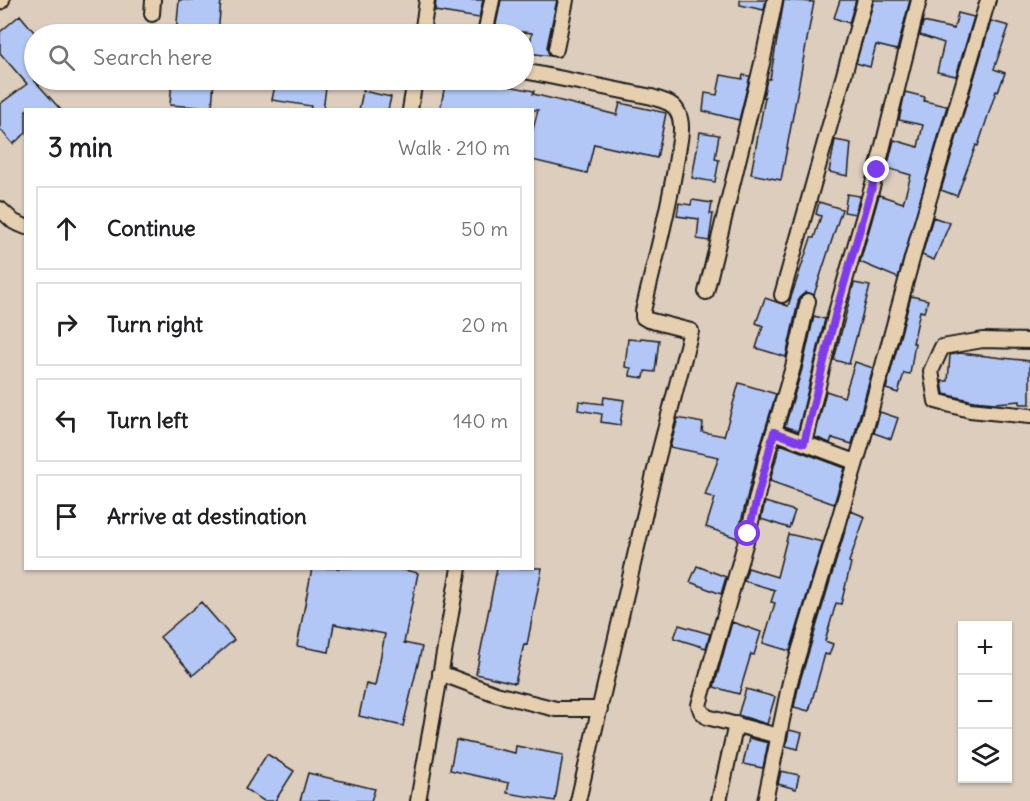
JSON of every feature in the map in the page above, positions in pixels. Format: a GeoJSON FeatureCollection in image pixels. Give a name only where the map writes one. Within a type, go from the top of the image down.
{"type":"FeatureCollection","features":[{"type":"Feature","properties":{"kind":"street"},"geometry":{"type":"LineString","coordinates":[[423,24],[426,0]]}},
{"type":"Feature","properties":{"kind":"street"},"geometry":{"type":"LineString","coordinates":[[487,24],[492,0]]}},
{"type":"Feature","properties":{"kind":"street"},"geometry":{"type":"LineString","coordinates":[[556,49],[566,0]]}},
{"type":"Feature","properties":{"kind":"street"},"geometry":{"type":"LineString","coordinates":[[706,291],[763,59],[775,0]]}},
{"type":"Feature","properties":{"kind":"street"},"geometry":{"type":"LineString","coordinates":[[782,295],[865,0]]}},
{"type":"Feature","properties":{"kind":"street"},"geometry":{"type":"LineString","coordinates":[[804,443],[836,312],[877,170],[918,0]]}},
{"type":"Feature","properties":{"kind":"street"},"geometry":{"type":"LineString","coordinates":[[765,801],[790,682],[863,439],[921,226],[988,0]]}},
{"type":"Feature","properties":{"kind":"street"},"geometry":{"type":"LineString","coordinates":[[534,73],[652,97],[669,103],[676,108],[680,116],[680,134],[667,215],[643,317],[692,331],[657,461],[578,801]]}},
{"type":"Feature","properties":{"kind":"street"},"geometry":{"type":"LineString","coordinates":[[410,108],[413,90]]}},
{"type":"Feature","properties":{"kind":"street"},"geometry":{"type":"LineString","coordinates":[[0,209],[14,222],[24,226]]}},
{"type":"Feature","properties":{"kind":"street"},"geometry":{"type":"LineString","coordinates":[[778,736],[706,717],[699,705],[793,367],[808,301]]}},
{"type":"Feature","properties":{"kind":"street"},"geometry":{"type":"LineString","coordinates":[[1030,341],[983,340],[942,347],[931,371],[936,401],[970,410],[1030,416]]}},
{"type":"Feature","properties":{"kind":"street"},"geometry":{"type":"LineString","coordinates":[[774,432],[855,462]]}},
{"type":"Feature","properties":{"kind":"street"},"geometry":{"type":"LineString","coordinates":[[418,801],[440,673],[454,570]]}},
{"type":"Feature","properties":{"kind":"street"},"geometry":{"type":"LineString","coordinates":[[440,673],[496,694],[556,709],[600,709]]}},
{"type":"Feature","properties":{"kind":"street"},"geometry":{"type":"LineString","coordinates":[[719,801],[736,724]]}},
{"type":"Feature","properties":{"kind":"building"},"geometry":{"type":"Polygon","coordinates":[[[179,0],[221,0],[219,24],[177,24],[179,0]]]}},
{"type":"Feature","properties":{"kind":"building"},"geometry":{"type":"Polygon","coordinates":[[[436,0],[483,0],[479,18],[435,11],[436,0]]]}},
{"type":"Feature","properties":{"kind":"building"},"geometry":{"type":"Polygon","coordinates":[[[501,0],[557,0],[547,47],[551,56],[534,54],[534,24],[496,24],[501,0]]]}},
{"type":"Feature","properties":{"kind":"building"},"geometry":{"type":"Polygon","coordinates":[[[740,0],[766,0],[764,10],[740,5],[740,0]]]}},
{"type":"Feature","properties":{"kind":"building"},"geometry":{"type":"Polygon","coordinates":[[[784,0],[814,2],[781,180],[751,174],[765,97],[763,97],[767,79],[770,79],[784,0]]]}},
{"type":"Feature","properties":{"kind":"building"},"geometry":{"type":"Polygon","coordinates":[[[840,0],[856,0],[849,23],[834,18],[840,0]]]}},
{"type":"Feature","properties":{"kind":"building"},"geometry":{"type":"Polygon","coordinates":[[[874,0],[910,0],[897,50],[876,45],[870,67],[856,63],[874,0]]]}},
{"type":"Feature","properties":{"kind":"building"},"geometry":{"type":"Polygon","coordinates":[[[958,13],[974,17],[956,76],[937,72],[944,43],[920,35],[923,22],[954,29],[958,13]]]}},
{"type":"Feature","properties":{"kind":"building"},"geometry":{"type":"Polygon","coordinates":[[[20,15],[27,24],[24,24],[24,81],[0,53],[0,32],[20,15]]]}},
{"type":"Feature","properties":{"kind":"building"},"geometry":{"type":"Polygon","coordinates":[[[991,21],[1009,26],[994,69],[1005,73],[998,92],[996,91],[978,146],[976,145],[957,196],[941,190],[991,21]]]}},
{"type":"Feature","properties":{"kind":"building"},"geometry":{"type":"Polygon","coordinates":[[[721,75],[742,79],[743,75],[750,76],[739,120],[703,111],[705,93],[717,95],[721,75]]]}},
{"type":"Feature","properties":{"kind":"building"},"geometry":{"type":"Polygon","coordinates":[[[24,86],[24,90],[43,90],[59,108],[24,108],[24,135],[13,144],[0,129],[0,104],[24,86]]]}},
{"type":"Feature","properties":{"kind":"building"},"geometry":{"type":"Polygon","coordinates":[[[171,90],[213,90],[212,108],[170,105],[171,90]]]}},
{"type":"Feature","properties":{"kind":"building"},"geometry":{"type":"Polygon","coordinates":[[[274,90],[326,90],[323,108],[310,108],[311,106],[272,100],[274,90]]]}},
{"type":"Feature","properties":{"kind":"building"},"geometry":{"type":"Polygon","coordinates":[[[444,90],[529,90],[534,91],[533,94],[617,115],[620,103],[666,113],[657,158],[594,144],[587,173],[534,160],[534,125],[538,110],[534,108],[440,108],[444,90]]]}},
{"type":"Feature","properties":{"kind":"building"},"geometry":{"type":"Polygon","coordinates":[[[363,91],[391,97],[388,108],[359,108],[363,91]]]}},
{"type":"Feature","properties":{"kind":"building"},"geometry":{"type":"Polygon","coordinates":[[[905,92],[925,97],[924,101],[947,106],[898,278],[860,262],[879,195],[903,203],[911,175],[887,168],[894,140],[918,147],[923,125],[899,120],[905,92]]]}},
{"type":"Feature","properties":{"kind":"building"},"geometry":{"type":"Polygon","coordinates":[[[700,132],[719,135],[715,159],[719,160],[715,182],[692,178],[700,132]]]}},
{"type":"Feature","properties":{"kind":"building"},"geometry":{"type":"Polygon","coordinates":[[[835,140],[851,143],[848,176],[829,172],[835,140]]]}},
{"type":"Feature","properties":{"kind":"building"},"geometry":{"type":"Polygon","coordinates":[[[847,194],[860,196],[855,214],[844,212],[847,194]]]}},
{"type":"Feature","properties":{"kind":"building"},"geometry":{"type":"Polygon","coordinates":[[[692,200],[712,203],[710,214],[713,214],[709,241],[697,239],[699,219],[677,216],[679,203],[691,205],[692,200]]]}},
{"type":"Feature","properties":{"kind":"building"},"geometry":{"type":"Polygon","coordinates":[[[819,202],[842,209],[814,295],[806,292],[799,298],[786,357],[756,348],[763,326],[756,323],[765,298],[788,306],[811,238],[814,238],[821,216],[816,214],[819,202]]]}},
{"type":"Feature","properties":{"kind":"building"},"geometry":{"type":"Polygon","coordinates":[[[933,217],[950,223],[934,260],[922,255],[933,217]]]}},
{"type":"Feature","properties":{"kind":"building"},"geometry":{"type":"Polygon","coordinates":[[[854,283],[870,286],[849,364],[834,360],[854,283]]]}},
{"type":"Feature","properties":{"kind":"building"},"geometry":{"type":"Polygon","coordinates":[[[911,296],[928,300],[924,312],[920,311],[913,343],[915,343],[910,374],[904,373],[898,393],[886,389],[911,296]]]}},
{"type":"Feature","properties":{"kind":"building"},"geometry":{"type":"Polygon","coordinates":[[[814,316],[825,319],[798,431],[785,426],[802,369],[814,316]]]}},
{"type":"Feature","properties":{"kind":"building"},"geometry":{"type":"Polygon","coordinates":[[[641,338],[659,340],[655,372],[645,371],[644,378],[630,376],[631,368],[625,367],[628,339],[640,340],[641,338]]]}},
{"type":"Feature","properties":{"kind":"building"},"geometry":{"type":"Polygon","coordinates":[[[960,353],[1030,361],[1030,404],[1020,404],[1020,401],[995,403],[974,401],[944,394],[942,381],[948,381],[950,355],[960,353]]]}},
{"type":"Feature","properties":{"kind":"building"},"geometry":{"type":"Polygon","coordinates":[[[855,362],[873,368],[852,444],[832,438],[830,443],[815,437],[826,391],[844,397],[855,362]]]}},
{"type":"Feature","properties":{"kind":"building"},"geometry":{"type":"Polygon","coordinates":[[[739,383],[776,394],[758,453],[737,538],[706,527],[715,498],[705,495],[719,457],[670,447],[678,418],[703,423],[702,432],[724,436],[739,383]]]}},
{"type":"Feature","properties":{"kind":"building"},"geometry":{"type":"Polygon","coordinates":[[[604,397],[624,400],[620,425],[601,422],[602,414],[578,410],[579,401],[603,404],[604,397]]]}},
{"type":"Feature","properties":{"kind":"building"},"geometry":{"type":"Polygon","coordinates":[[[880,412],[898,418],[891,439],[874,433],[880,412]]]}},
{"type":"Feature","properties":{"kind":"building"},"geometry":{"type":"Polygon","coordinates":[[[780,444],[845,468],[834,504],[770,481],[780,444]]]}},
{"type":"Feature","properties":{"kind":"building"},"geometry":{"type":"Polygon","coordinates":[[[765,502],[795,511],[789,528],[761,519],[765,502]]]}},
{"type":"Feature","properties":{"kind":"building"},"geometry":{"type":"Polygon","coordinates":[[[851,511],[865,517],[849,562],[851,563],[841,604],[836,603],[825,641],[833,644],[829,655],[825,654],[809,711],[794,707],[851,511]]]}},
{"type":"Feature","properties":{"kind":"building"},"geometry":{"type":"Polygon","coordinates":[[[788,534],[823,542],[790,651],[763,643],[775,603],[771,602],[775,590],[744,581],[748,568],[777,577],[788,534]]]}},
{"type":"Feature","properties":{"kind":"building"},"geometry":{"type":"Polygon","coordinates":[[[697,566],[726,577],[721,594],[690,582],[697,566]]]}},
{"type":"Feature","properties":{"kind":"building"},"geometry":{"type":"Polygon","coordinates":[[[542,568],[527,645],[524,644],[515,683],[476,674],[497,570],[542,568]]]}},
{"type":"Feature","properties":{"kind":"building"},"geometry":{"type":"Polygon","coordinates":[[[312,570],[405,570],[418,573],[404,643],[422,647],[403,726],[359,716],[366,684],[375,686],[385,634],[334,624],[329,652],[297,646],[312,570]]]}},
{"type":"Feature","properties":{"kind":"building"},"geometry":{"type":"Polygon","coordinates":[[[201,602],[234,640],[193,675],[160,637],[201,602]]]}},
{"type":"Feature","properties":{"kind":"building"},"geometry":{"type":"Polygon","coordinates":[[[732,622],[761,632],[754,655],[751,654],[739,694],[714,687],[732,622]]]}},
{"type":"Feature","properties":{"kind":"building"},"geometry":{"type":"Polygon","coordinates":[[[679,625],[710,634],[706,648],[674,638],[679,625]]]}},
{"type":"Feature","properties":{"kind":"building"},"geometry":{"type":"Polygon","coordinates":[[[746,689],[775,697],[767,724],[738,715],[746,689]]]}},
{"type":"Feature","properties":{"kind":"building"},"geometry":{"type":"Polygon","coordinates":[[[789,730],[802,733],[798,749],[786,746],[789,730]]]}},
{"type":"Feature","properties":{"kind":"building"},"geometry":{"type":"Polygon","coordinates":[[[749,738],[768,743],[763,768],[743,764],[749,738]]]}},
{"type":"Feature","properties":{"kind":"building"},"geometry":{"type":"Polygon","coordinates":[[[456,740],[515,753],[516,746],[563,755],[555,801],[507,793],[509,783],[450,770],[456,740]]]}},
{"type":"Feature","properties":{"kind":"building"},"geometry":{"type":"Polygon","coordinates":[[[267,754],[294,771],[275,801],[264,801],[245,789],[267,754]]]}},
{"type":"Feature","properties":{"kind":"building"},"geometry":{"type":"Polygon","coordinates":[[[781,771],[799,775],[796,789],[778,784],[781,771]]]}},
{"type":"Feature","properties":{"kind":"building"},"geometry":{"type":"Polygon","coordinates":[[[308,773],[375,789],[371,801],[300,801],[308,773]]]}},
{"type":"Feature","properties":{"kind":"route"},"geometry":{"type":"LineString","coordinates":[[748,534],[774,432],[804,443],[836,312],[877,170]]}}]}
